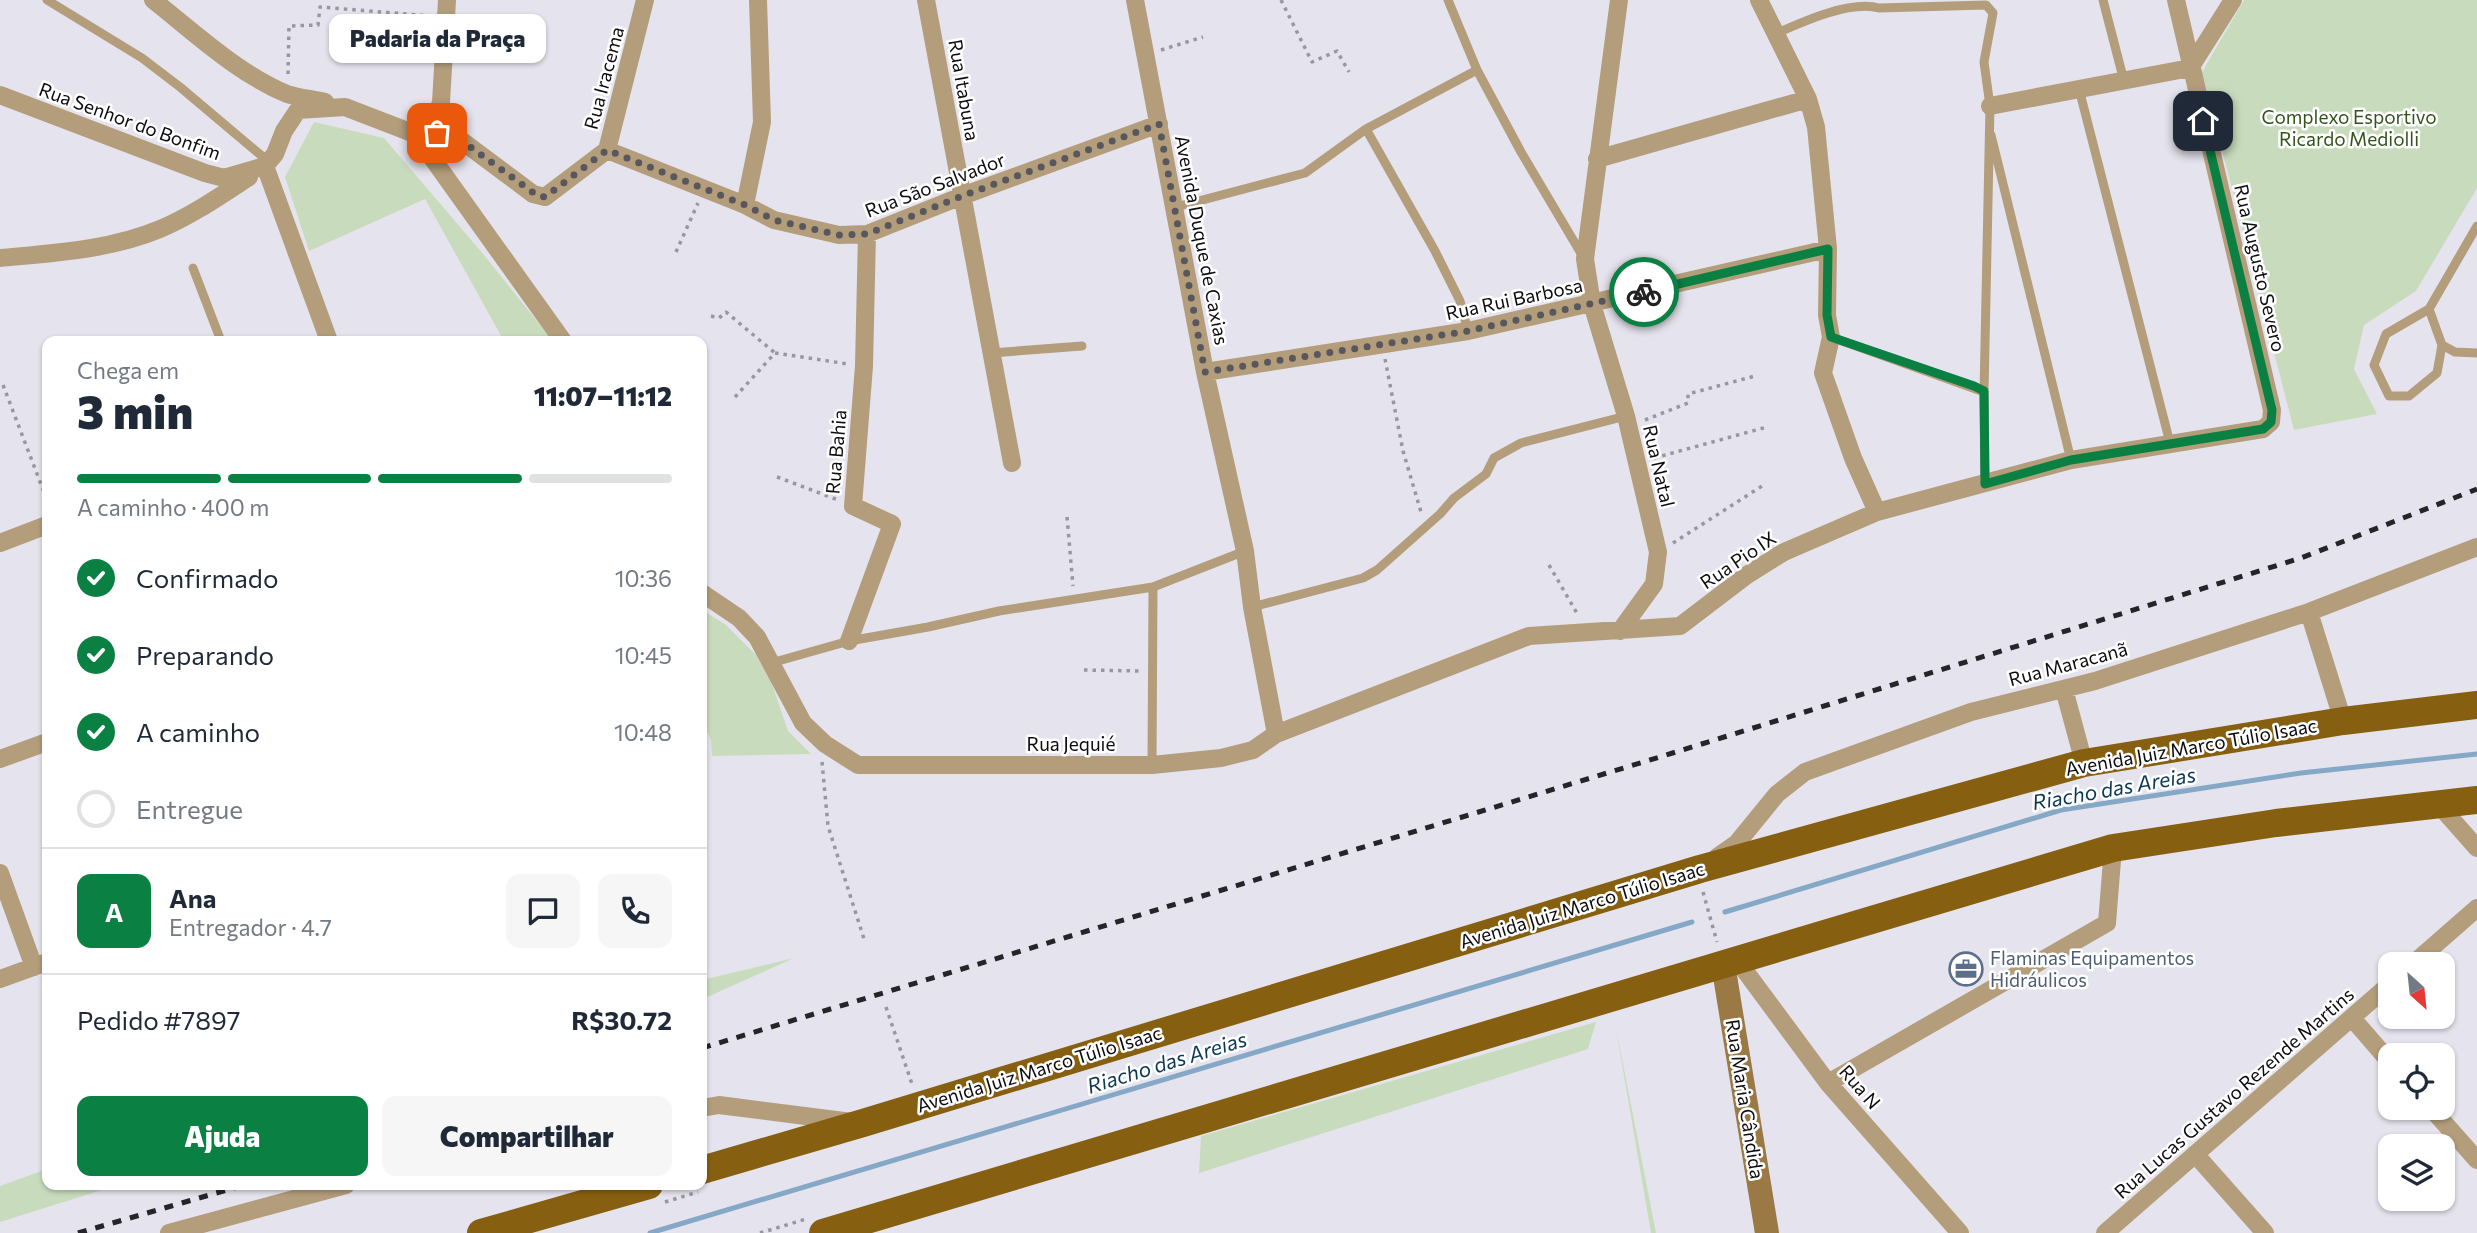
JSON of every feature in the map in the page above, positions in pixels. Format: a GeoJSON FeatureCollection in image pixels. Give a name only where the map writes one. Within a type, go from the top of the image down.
{"type":"FeatureCollection","features":[{"type":"Feature","properties":{"kind":"main road","name":"Avenida Juiz Marco Túlio Isaac"},"geometry":{"type":"LineString","coordinates":[[707,1179],[863,1123],[1700,869],[2084,762],[2343,721],[2477,705]]}},
{"type":"Feature","properties":{"kind":"main road"},"geometry":{"type":"LineString","coordinates":[[822,1233],[2113,848],[2276,823],[2477,800]]}},
{"type":"Feature","properties":{"kind":"main road"},"geometry":{"type":"LineString","coordinates":[[481,1233],[580,1194],[654,1194]]}},
{"type":"Feature","properties":{"kind":"street"},"geometry":{"type":"LineString","coordinates":[[153,0],[234,64],[287,94],[345,107],[415,134],[559,336]]}},
{"type":"Feature","properties":{"kind":"street","name":"Rua Iracema"},"geometry":{"type":"LineString","coordinates":[[415,134],[437,133],[458,138],[538,196],[545,197],[607,150],[645,0]]}},
{"type":"Feature","properties":{"kind":"street"},"geometry":{"type":"LineString","coordinates":[[745,205],[762,122],[758,0]]}},
{"type":"Feature","properties":{"kind":"street","name":"Rua Itabuna"},"geometry":{"type":"LineString","coordinates":[[926,0],[1012,463]]}},
{"type":"Feature","properties":{"kind":"street","name":"Avenida Duque de Caxias"},"geometry":{"type":"LineString","coordinates":[[1135,0],[1205,372],[1245,551],[1252,607],[1276,734]]}},
{"type":"Feature","properties":{"kind":"street","name":"Rua Natal"},"geometry":{"type":"LineString","coordinates":[[1619,0],[1585,260],[1592,304],[1627,421],[1658,552],[1654,584],[1620,631]]}},
{"type":"Feature","properties":{"kind":"street"},"geometry":{"type":"LineString","coordinates":[[1759,0],[1808,99],[1818,146],[1828,249],[1827,315],[1831,337],[1823,373],[1853,458],[1877,512]]}},
{"type":"Feature","properties":{"kind":"street","name":"Rua Augusto Severo"},"geometry":{"type":"LineString","coordinates":[[2176,0],[2272,410],[2271,422]]}},
{"type":"Feature","properties":{"kind":"street"},"geometry":{"type":"LineString","coordinates":[[1990,106],[2190,68],[2233,0]]}},
{"type":"Feature","properties":{"kind":"street"},"geometry":{"type":"LineString","coordinates":[[415,134],[435,121],[441,102],[446,8]]}},
{"type":"Feature","properties":{"kind":"street","name":"Rua Senhor do Bonfim"},"geometry":{"type":"LineString","coordinates":[[0,95],[223,178],[267,164]]}},
{"type":"Feature","properties":{"kind":"street"},"geometry":{"type":"LineString","coordinates":[[1598,159],[1808,99]]}},
{"type":"Feature","properties":{"kind":"street"},"geometry":{"type":"LineString","coordinates":[[0,258],[115,243],[158,230],[200,209],[267,164],[298,110],[345,107]]}},
{"type":"Feature","properties":{"kind":"street","name":"Rua São Salvador"},"geometry":{"type":"LineString","coordinates":[[607,150],[745,205],[774,220],[839,235],[867,234],[1159,124]]}},
{"type":"Feature","properties":{"kind":"street"},"geometry":{"type":"LineString","coordinates":[[267,164],[327,336]]}},
{"type":"Feature","properties":{"kind":"street","name":"Rua Bahia"},"geometry":{"type":"LineString","coordinates":[[849,641],[892,524],[853,506],[864,366],[867,234]]}},
{"type":"Feature","properties":{"kind":"street","name":"Rua Rui Barbosa"},"geometry":{"type":"LineString","coordinates":[[1205,372],[1468,331],[1828,249]]}},
{"type":"Feature","properties":{"kind":"street","name":"Rua Pio IX"},"geometry":{"type":"LineString","coordinates":[[1276,734],[1529,636],[1680,626],[1747,575],[1784,551],[1877,512],[2071,460],[2263,429],[2271,422]]}},
{"type":"Feature","properties":{"kind":"street"},"geometry":{"type":"LineString","coordinates":[[0,543],[42,527]]}},
{"type":"Feature","properties":{"kind":"street","name":"Rua Maracanã"},"geometry":{"type":"LineString","coordinates":[[1700,869],[1737,843],[1777,794],[1805,772],[1971,712],[2095,681],[2309,612],[2477,547]]}},
{"type":"Feature","properties":{"kind":"street"},"geometry":{"type":"LineString","coordinates":[[707,596],[739,618],[757,636],[803,723],[820,739]]}},
{"type":"Feature","properties":{"kind":"street"},"geometry":{"type":"LineString","coordinates":[[2309,612],[2343,721]]}},
{"type":"Feature","properties":{"kind":"street"},"geometry":{"type":"LineString","coordinates":[[2064,689],[2084,762]]}},
{"type":"Feature","properties":{"kind":"street","name":"Rua Jequié"},"geometry":{"type":"LineString","coordinates":[[820,739],[859,765],[1152,765],[1220,758],[1253,750],[1276,734]]}},
{"type":"Feature","properties":{"kind":"street"},"geometry":{"type":"LineString","coordinates":[[0,759],[42,744]]}},
{"type":"Feature","properties":{"kind":"street"},"geometry":{"type":"LineString","coordinates":[[2439,805],[2477,848]]}},
{"type":"Feature","properties":{"kind":"street"},"geometry":{"type":"LineString","coordinates":[[1828,1083],[2107,923],[2113,848]]}},
{"type":"Feature","properties":{"kind":"street"},"geometry":{"type":"LineString","coordinates":[[0,873],[40,964],[0,979]]}},
{"type":"Feature","properties":{"kind":"street"},"geometry":{"type":"LineString","coordinates":[[2427,952],[2477,908]]}},
{"type":"Feature","properties":{"kind":"street","name":"Rua N"},"geometry":{"type":"LineString","coordinates":[[1730,962],[1757,987],[1828,1083],[1960,1233]]}},
{"type":"Feature","properties":{"kind":"street","name":"Rua Maria Cândida"},"geometry":{"type":"LineString","coordinates":[[1730,962],[1729,1000],[1767,1233]]}},
{"type":"Feature","properties":{"kind":"street"},"geometry":{"type":"LineString","coordinates":[[1729,1000],[1757,987]]}},
{"type":"Feature","properties":{"kind":"street","name":"Rua Lucas Gustavo Rezende Martins"},"geometry":{"type":"LineString","coordinates":[[2105,1233],[2378,995]]}},
{"type":"Feature","properties":{"kind":"street"},"geometry":{"type":"LineString","coordinates":[[2352,1018],[2378,1048]]}},
{"type":"Feature","properties":{"kind":"street"},"geometry":{"type":"LineString","coordinates":[[707,1107],[719,1105],[751,1108],[863,1123]]}},
{"type":"Feature","properties":{"kind":"street"},"geometry":{"type":"LineString","coordinates":[[2442,1120],[2477,1160]]}},
{"type":"Feature","properties":{"kind":"street"},"geometry":{"type":"LineString","coordinates":[[2195,1154],[2265,1233]]}},
{"type":"Feature","properties":{"kind":"street"},"geometry":{"type":"LineString","coordinates":[[169,1233],[328,1190]]}},
{"type":"Feature","properties":{"kind":"lane"},"geometry":{"type":"LineString","coordinates":[[47,0],[142,58],[180,87],[267,164]]}},
{"type":"Feature","properties":{"kind":"lane"},"geometry":{"type":"LineString","coordinates":[[1448,0],[1477,70],[1521,152],[1585,260]]}},
{"type":"Feature","properties":{"kind":"lane"},"geometry":{"type":"LineString","coordinates":[[1775,34],[1803,22],[1865,4],[1879,8],[1986,5],[1999,0]]}},
{"type":"Feature","properties":{"kind":"lane"},"geometry":{"type":"LineString","coordinates":[[2104,0],[2124,81]]}},
{"type":"Feature","properties":{"kind":"lane"},"geometry":{"type":"LineString","coordinates":[[1985,484],[1984,391],[1990,106],[1984,62],[1993,13],[1986,5]]}},
{"type":"Feature","properties":{"kind":"lane"},"geometry":{"type":"LineString","coordinates":[[1176,207],[1304,173],[1366,129],[1477,70]]}},
{"type":"Feature","properties":{"kind":"lane"},"geometry":{"type":"LineString","coordinates":[[2079,89],[2171,443]]}},
{"type":"Feature","properties":{"kind":"lane"},"geometry":{"type":"LineString","coordinates":[[1988,125],[2071,460]]}},
{"type":"Feature","properties":{"kind":"lane"},"geometry":{"type":"LineString","coordinates":[[1366,129],[1435,251],[1460,301],[1468,331]]}},
{"type":"Feature","properties":{"kind":"lane"},"geometry":{"type":"LineString","coordinates":[[2429,309],[2442,345],[2437,373],[2409,396],[2389,396],[2374,365],[2386,334],[2429,309],[2477,226]]}},
{"type":"Feature","properties":{"kind":"lane"},"geometry":{"type":"LineString","coordinates":[[193,268],[219,336]]}},
{"type":"Feature","properties":{"kind":"lane"},"geometry":{"type":"LineString","coordinates":[[1831,337],[1984,391]]}},
{"type":"Feature","properties":{"kind":"lane"},"geometry":{"type":"LineString","coordinates":[[2442,345],[2455,352],[2477,353]]}},
{"type":"Feature","properties":{"kind":"lane"},"geometry":{"type":"LineString","coordinates":[[991,353],[1082,346]]}},
{"type":"Feature","properties":{"kind":"lane"},"geometry":{"type":"LineString","coordinates":[[1252,607],[1363,578],[1377,570],[1454,499],[1486,474],[1494,458],[1521,443],[1627,421]]}},
{"type":"Feature","properties":{"kind":"lane"},"geometry":{"type":"LineString","coordinates":[[771,663],[849,641],[999,611],[1153,587],[1245,551]]}},
{"type":"Feature","properties":{"kind":"lane"},"geometry":{"type":"LineString","coordinates":[[1152,765],[1153,587]]}},
{"type":"Feature","properties":{"kind":"path"},"geometry":{"type":"LineString","coordinates":[[1281,0],[1312,62],[1338,51],[1349,72]]}},
{"type":"Feature","properties":{"kind":"path"},"geometry":{"type":"LineString","coordinates":[[287,94],[289,26],[318,26],[320,7],[446,8]]}},
{"type":"Feature","properties":{"kind":"path"},"geometry":{"type":"LineString","coordinates":[[1146,55],[1203,37]]}},
{"type":"Feature","properties":{"kind":"path"},"geometry":{"type":"LineString","coordinates":[[676,252],[705,189]]}},
{"type":"Feature","properties":{"kind":"path"},"geometry":{"type":"LineString","coordinates":[[711,316],[719,318],[726,312],[775,353],[864,366]]}},
{"type":"Feature","properties":{"kind":"path"},"geometry":{"type":"LineString","coordinates":[[1382,346],[1403,451],[1425,527]]}},
{"type":"Feature","properties":{"kind":"path"},"geometry":{"type":"LineString","coordinates":[[735,397],[775,353]]}},
{"type":"Feature","properties":{"kind":"path"},"geometry":{"type":"LineString","coordinates":[[1627,421],[1688,402],[1688,394],[1755,376]]}},
{"type":"Feature","properties":{"kind":"path"},"geometry":{"type":"LineString","coordinates":[[3,385],[42,487]]}},
{"type":"Feature","properties":{"kind":"path"},"geometry":{"type":"LineString","coordinates":[[1636,463],[1766,427]]}},
{"type":"Feature","properties":{"kind":"path"},"geometry":{"type":"LineString","coordinates":[[777,477],[853,506]]}},
{"type":"Feature","properties":{"kind":"path"},"geometry":{"type":"LineString","coordinates":[[1658,552],[1762,486]]}},
{"type":"Feature","properties":{"kind":"path"},"geometry":{"type":"LineString","coordinates":[[1067,517],[1074,599]]}},
{"type":"Feature","properties":{"kind":"path"},"geometry":{"type":"LineString","coordinates":[[1549,565],[1588,632]]}},
{"type":"Feature","properties":{"kind":"path"},"geometry":{"type":"LineString","coordinates":[[1084,670],[1152,671]]}},
{"type":"Feature","properties":{"kind":"path"},"geometry":{"type":"LineString","coordinates":[[820,739],[828,826],[865,942]]}},
{"type":"Feature","properties":{"kind":"path"},"geometry":{"type":"LineString","coordinates":[[1700,869],[1703,892],[1730,962]]}},
{"type":"Feature","properties":{"kind":"path"},"geometry":{"type":"LineString","coordinates":[[886,1007],[919,1106]]}},
{"type":"Feature","properties":{"kind":"green space","name":"Complexo Esportivo Ricardo Mediolli"},"geometry":{"type":"Polygon","coordinates":[[[2244,0],[2477,0],[2477,188],[2416,291],[2364,325],[2354,369],[2377,414],[2294,430],[2202,72],[2244,0]]]}},
{"type":"Feature","properties":{"kind":"green space"},"geometry":{"type":"Polygon","coordinates":[[[314,122],[384,138],[549,336],[501,336],[425,199],[309,251],[285,177],[314,122]]]}},
{"type":"Feature","properties":{"kind":"green space"},"geometry":{"type":"Polygon","coordinates":[[[707,613],[726,625],[756,655],[772,684],[788,731],[811,754],[712,756],[711,740],[707,732],[707,613]]]}},
{"type":"Feature","properties":{"kind":"green space"},"geometry":{"type":"Polygon","coordinates":[[[794,958],[707,997],[707,979],[794,958]]]}},
{"type":"Feature","properties":{"kind":"green space"},"geometry":{"type":"Polygon","coordinates":[[[1596,1022],[1588,1049],[1199,1173],[1201,1136],[1596,1022]]]}},
{"type":"Feature","properties":{"kind":"green space"},"geometry":{"type":"Polygon","coordinates":[[[1615,1023],[1656,1233],[1651,1233],[1615,1023]]]}},
{"type":"Feature","properties":{"kind":"green space"},"geometry":{"type":"Polygon","coordinates":[[[42,1171],[42,1190],[102,1190],[0,1222],[0,1186],[42,1171]]]}},
{"type":"Feature","properties":{"kind":"waterway","name":"Riacho das Areias"},"geometry":{"type":"LineString","coordinates":[[1725,912],[2061,810],[2301,773],[2477,754]]}},
{"type":"Feature","properties":{"kind":"waterway","name":"Riacho das Areias"},"geometry":{"type":"LineString","coordinates":[[650,1233],[1692,922]]}},
{"type":"Feature","properties":{"kind":"railway"},"geometry":{"type":"LineString","coordinates":[[707,1046],[1663,756],[2301,558],[2477,489]]}},
{"type":"Feature","properties":{"kind":"railway"},"geometry":{"type":"LineString","coordinates":[[78,1233],[227,1190]]}},
{"type":"Feature","properties":{"kind":"way so far"},"geometry":{"type":"LineString","coordinates":[[437,133],[458,138],[538,196],[545,197],[607,150],[745,205],[774,220],[839,235],[867,234],[1159,124],[1205,372],[1468,331],[1644,292]]}},
{"type":"Feature","properties":{"kind":"place","name":"Padaria da Praça"},"geometry":{"type":"Point","coordinates":[437,133]}},
{"type":"Feature","properties":{"kind":"place","name":"Flaminas Equipamentos Hidráulicos"},"geometry":{"type":"Point","coordinates":[1966,969]}},
{"type":"Feature","properties":{"kind":"route"},"geometry":{"type":"LineString","coordinates":[[1644,292],[1828,249],[1827,315],[1831,337],[1984,391],[1985,484],[2071,460],[2263,429],[2271,422],[2272,410],[2203,121]]}}]}
